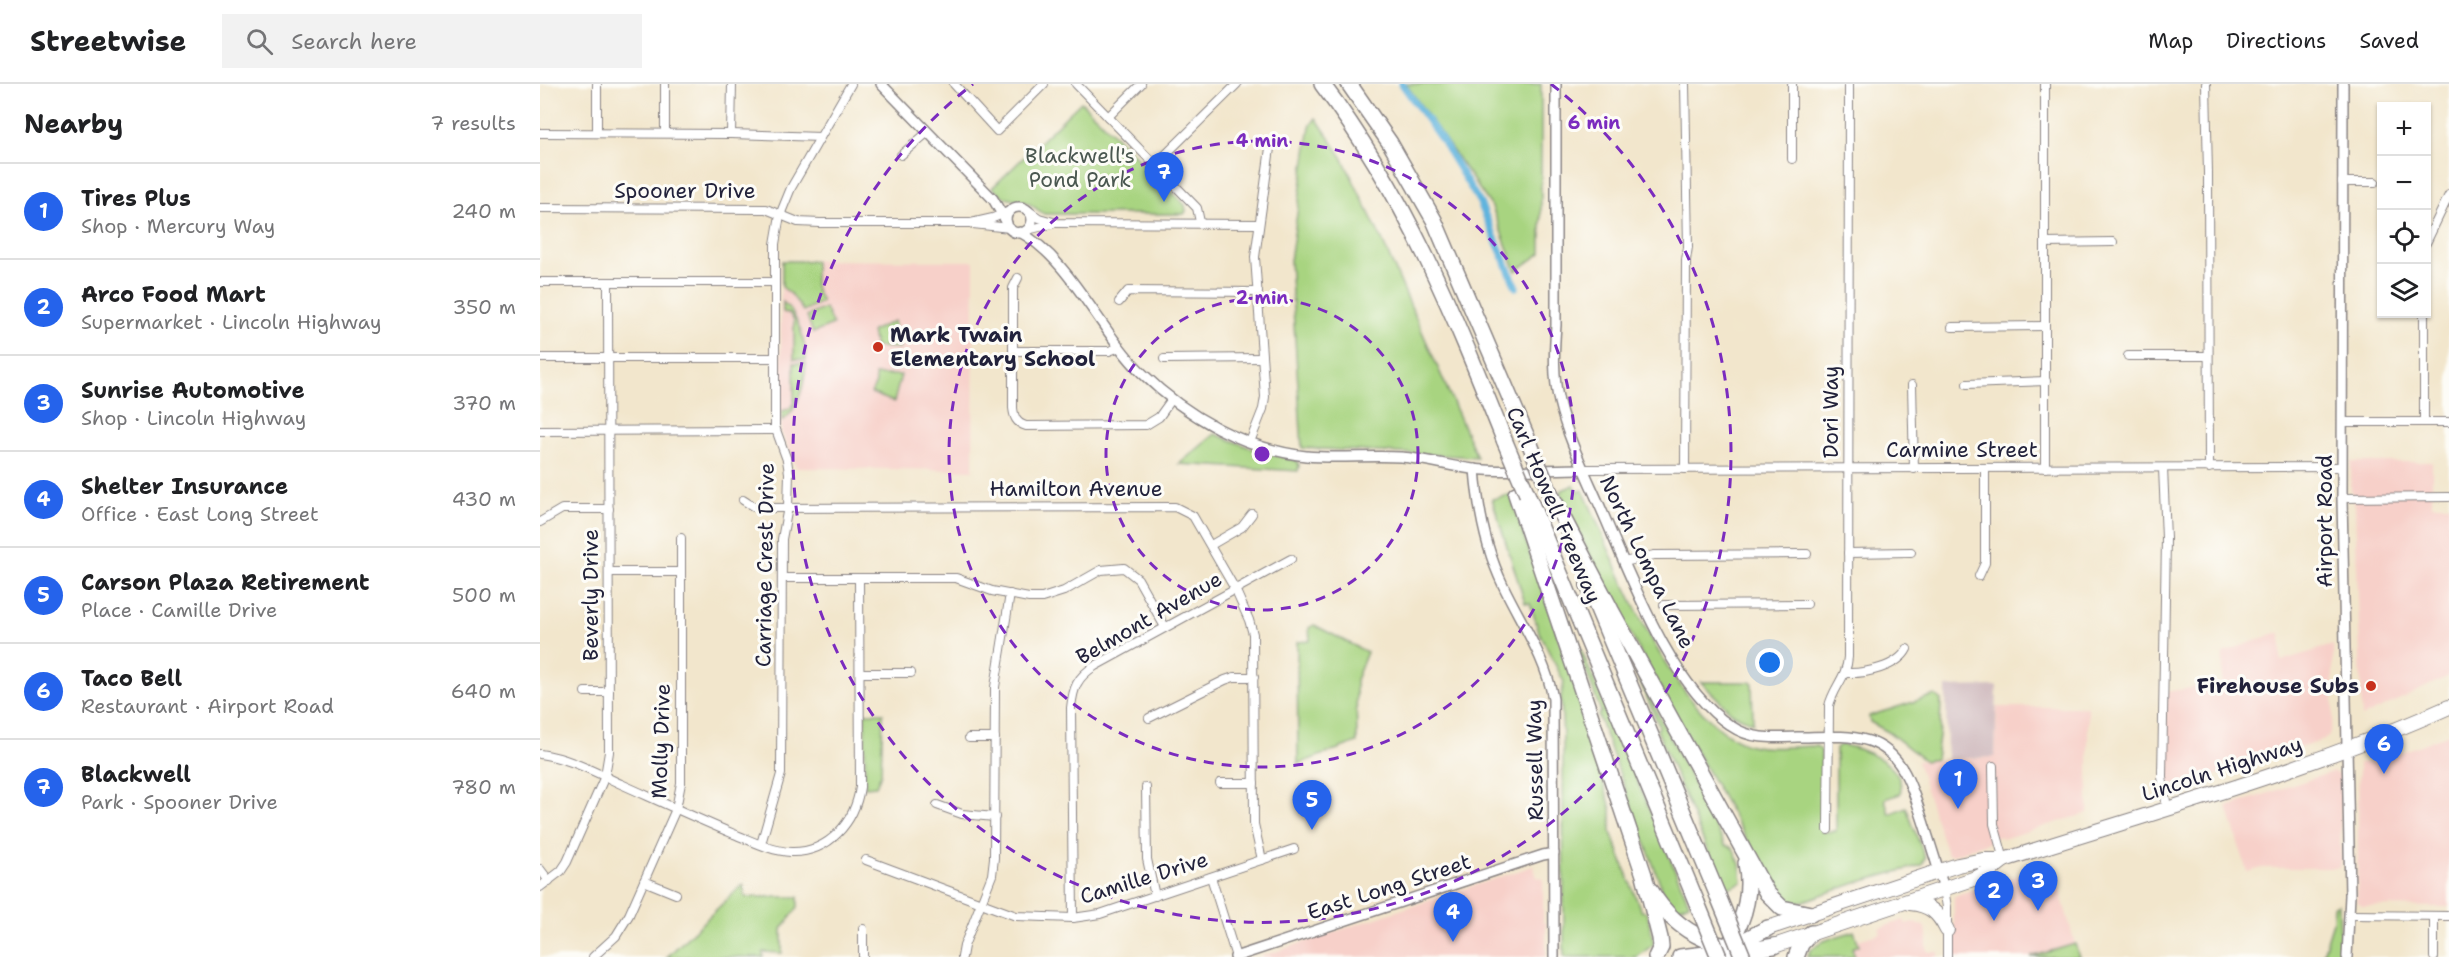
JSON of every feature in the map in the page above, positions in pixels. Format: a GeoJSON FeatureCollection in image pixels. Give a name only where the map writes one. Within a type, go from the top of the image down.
{"type":"FeatureCollection","features":[{"type":"Feature","properties":{"kind":"highway","name":"Carl Howell Freeway"},"geometry":{"type":"LineString","coordinates":[[1322,84],[1366,145],[1414,228],[1497,421],[1502,442],[1521,494],[1697,903],[1729,955]]}},
{"type":"Feature","properties":{"kind":"highway","name":"Carl Howell Freeway"},"geometry":{"type":"LineString","coordinates":[[1349,84],[1390,143],[1434,220],[1718,896],[1729,955]]}},
{"type":"Feature","properties":{"kind":"highway"},"geometry":{"type":"LineString","coordinates":[[1521,494],[1644,875],[1660,938],[1661,947],[1656,957]]}},
{"type":"Feature","properties":{"kind":"highway"},"geometry":{"type":"LineString","coordinates":[[1550,494],[1737,841],[1774,902],[1787,910],[1811,914]]}},
{"type":"Feature","properties":{"kind":"highway","name":"Lincoln Highway"},"geometry":{"type":"LineString","coordinates":[[1768,928],[1939,871],[1976,861],[2004,860],[2167,808],[2347,749],[2449,707]]}},
{"type":"Feature","properties":{"kind":"highway"},"geometry":{"type":"LineString","coordinates":[[1729,955],[1748,894],[1747,866],[1737,841]]}},
{"type":"Feature","properties":{"kind":"highway","name":"Lincoln Highway"},"geometry":{"type":"LineString","coordinates":[[1774,946],[1988,873],[2004,860]]}},
{"type":"Feature","properties":{"kind":"highway"},"geometry":{"type":"LineString","coordinates":[[1882,909],[1900,893],[1936,881],[1939,871]]}},
{"type":"Feature","properties":{"kind":"highway"},"geometry":{"type":"LineString","coordinates":[[1644,875],[1660,905],[1675,921],[1729,955]]}},
{"type":"Feature","properties":{"kind":"highway"},"geometry":{"type":"LineString","coordinates":[[1904,902],[1931,908],[1939,915],[1947,930]]}},
{"type":"Feature","properties":{"kind":"highway"},"geometry":{"type":"LineString","coordinates":[[1729,955],[1752,936],[1768,928]]}},
{"type":"Feature","properties":{"kind":"highway"},"geometry":{"type":"LineString","coordinates":[[1796,957],[1801,944],[1811,933]]}},
{"type":"Feature","properties":{"kind":"highway"},"geometry":{"type":"LineString","coordinates":[[1680,957],[1700,954],[1729,955],[1774,946]]}},
{"type":"Feature","properties":{"kind":"street"},"geometry":{"type":"LineString","coordinates":[[597,84],[597,133]]}},
{"type":"Feature","properties":{"kind":"street"},"geometry":{"type":"LineString","coordinates":[[665,84],[665,133]]}},
{"type":"Feature","properties":{"kind":"street"},"geometry":{"type":"LineString","coordinates":[[732,84],[732,134]]}},
{"type":"Feature","properties":{"kind":"street"},"geometry":{"type":"LineString","coordinates":[[881,84],[1010,217],[1028,224],[1200,222],[1258,224]]}},
{"type":"Feature","properties":{"kind":"street"},"geometry":{"type":"LineString","coordinates":[[954,84],[997,131],[1044,84]]}},
{"type":"Feature","properties":{"kind":"street"},"geometry":{"type":"LineString","coordinates":[[1076,84],[1197,208],[1200,222]]}},
{"type":"Feature","properties":{"kind":"street"},"geometry":{"type":"LineString","coordinates":[[1108,117],[1141,84]]}},
{"type":"Feature","properties":{"kind":"street"},"geometry":{"type":"LineString","coordinates":[[1155,165],[1237,84]]}},
{"type":"Feature","properties":{"kind":"street","name":"North Lompa Lane"},"geometry":{"type":"LineString","coordinates":[[1556,84],[1554,368],[1562,413],[1583,469],[1653,625],[1692,686],[1720,718],[1736,729],[1754,736],[1867,740],[1881,746],[1896,759],[1912,788],[1944,889]]}},
{"type":"Feature","properties":{"kind":"street"},"geometry":{"type":"LineString","coordinates":[[1685,84],[1688,247],[1686,260],[1685,469]]}},
{"type":"Feature","properties":{"kind":"street"},"geometry":{"type":"LineString","coordinates":[[1792,84],[1792,159]]}},
{"type":"Feature","properties":{"kind":"street","name":"Dori Way"},"geometry":{"type":"LineString","coordinates":[[1828,830],[1828,737],[1831,698],[1846,673],[1849,84]]}},
{"type":"Feature","properties":{"kind":"street"},"geometry":{"type":"LineString","coordinates":[[2045,84],[2045,468]]}},
{"type":"Feature","properties":{"kind":"street"},"geometry":{"type":"LineString","coordinates":[[2206,84],[2209,468]]}},
{"type":"Feature","properties":{"kind":"street","name":"Airport Road"},"geometry":{"type":"LineString","coordinates":[[2343,84],[2342,498],[2350,915],[2347,957]]}},
{"type":"Feature","properties":{"kind":"street","name":"Carriage Crest Drive"},"geometry":{"type":"LineString","coordinates":[[761,844],[781,774],[782,539],[789,507],[787,460],[776,430],[775,244],[780,215],[791,188],[852,86]]}},
{"type":"Feature","properties":{"kind":"street"},"geometry":{"type":"LineString","coordinates":[[901,155],[928,132]]}},
{"type":"Feature","properties":{"kind":"street"},"geometry":{"type":"LineString","coordinates":[[540,133],[820,137]]}},
{"type":"Feature","properties":{"kind":"street"},"geometry":{"type":"LineString","coordinates":[[1250,442],[1263,409],[1265,397],[1255,257],[1270,148]]}},
{"type":"Feature","properties":{"kind":"street"},"geometry":{"type":"LineString","coordinates":[[2342,182],[2375,182]]}},
{"type":"Feature","properties":{"kind":"street"},"geometry":{"type":"LineString","coordinates":[[989,195],[1010,217],[1028,224],[1043,249],[1071,281],[1140,371],[1172,399],[1209,424],[1250,442],[1305,456],[1418,458],[1475,469],[1583,469]]}},
{"type":"Feature","properties":{"kind":"street"},"geometry":{"type":"LineString","coordinates":[[2431,234],[2449,195]]}},
{"type":"Feature","properties":{"kind":"street","name":"Spooner Drive"},"geometry":{"type":"LineString","coordinates":[[540,208],[766,209],[798,222],[820,223],[971,223],[1010,217]]}},
{"type":"Feature","properties":{"kind":"street","name":"Spooner Drive"},"geometry":{"type":"LineString","coordinates":[[971,223],[1010,217]]}},
{"type":"Feature","properties":{"kind":"street"},"geometry":{"type":"LineString","coordinates":[[1028,224],[1040,218],[1057,223]]}},
{"type":"Feature","properties":{"kind":"street"},"geometry":{"type":"LineString","coordinates":[[1028,224],[1043,249]]}},
{"type":"Feature","properties":{"kind":"street"},"geometry":{"type":"LineString","coordinates":[[2045,243],[2113,242]]}},
{"type":"Feature","properties":{"kind":"street"},"geometry":{"type":"LineString","coordinates":[[1018,278],[1013,288],[1013,414],[1016,421],[1026,426],[1146,425],[1159,417],[1172,399]]}},
{"type":"Feature","properties":{"kind":"street"},"geometry":{"type":"LineString","coordinates":[[540,282],[775,282]]}},
{"type":"Feature","properties":{"kind":"street","name":"Beverly Drive"},"geometry":{"type":"LineString","coordinates":[[540,887],[561,871],[567,862],[605,777],[609,752],[608,283]]}},
{"type":"Feature","properties":{"kind":"street"},"geometry":{"type":"LineString","coordinates":[[1119,302],[1128,291],[1258,292]]}},
{"type":"Feature","properties":{"kind":"street"},"geometry":{"type":"LineString","coordinates":[[2424,318],[2424,422]]}},
{"type":"Feature","properties":{"kind":"street"},"geometry":{"type":"LineString","coordinates":[[1952,327],[2045,326]]}},
{"type":"Feature","properties":{"kind":"street"},"geometry":{"type":"LineString","coordinates":[[1013,351],[1109,351],[1120,347]]}},
{"type":"Feature","properties":{"kind":"street"},"geometry":{"type":"LineString","coordinates":[[2128,356],[2208,356]]}},
{"type":"Feature","properties":{"kind":"street"},"geometry":{"type":"LineString","coordinates":[[540,358],[774,358]]}},
{"type":"Feature","properties":{"kind":"street"},"geometry":{"type":"LineString","coordinates":[[1164,358],[1262,358]]}},
{"type":"Feature","properties":{"kind":"street"},"geometry":{"type":"LineString","coordinates":[[1967,384],[2046,381]]}},
{"type":"Feature","properties":{"kind":"street"},"geometry":{"type":"LineString","coordinates":[[1912,385],[1914,469]]}},
{"type":"Feature","properties":{"kind":"street"},"geometry":{"type":"LineString","coordinates":[[2342,422],[2449,422]]}},
{"type":"Feature","properties":{"kind":"street"},"geometry":{"type":"LineString","coordinates":[[540,430],[609,432],[776,430]]}},
{"type":"Feature","properties":{"kind":"street","name":"Carmine Street"},"geometry":{"type":"LineString","coordinates":[[1583,469],[2342,467]]}},
{"type":"Feature","properties":{"kind":"street"},"geometry":{"type":"LineString","coordinates":[[1979,576],[1985,563],[1985,468]]}},
{"type":"Feature","properties":{"kind":"street"},"geometry":{"type":"LineString","coordinates":[[2163,468],[2166,538],[2162,777],[2167,808]]}},
{"type":"Feature","properties":{"kind":"street","name":"Russell Way"},"geometry":{"type":"LineString","coordinates":[[1475,469],[1479,504],[1497,570],[1551,683],[1554,719],[1554,957]]}},
{"type":"Feature","properties":{"kind":"street"},"geometry":{"type":"LineString","coordinates":[[2342,498],[2449,497]]}},
{"type":"Feature","properties":{"kind":"street","name":"Hamilton Avenue"},"geometry":{"type":"LineString","coordinates":[[743,500],[754,507],[1174,507],[1193,516],[1235,589],[1253,634],[1254,824],[1262,860]]}},
{"type":"Feature","properties":{"kind":"street"},"geometry":{"type":"LineString","coordinates":[[540,522],[562,509],[609,509]]}},
{"type":"Feature","properties":{"kind":"street"},"geometry":{"type":"LineString","coordinates":[[1210,545],[1242,527],[1252,514]]}},
{"type":"Feature","properties":{"kind":"street","name":"Molly Drive"},"geometry":{"type":"LineString","coordinates":[[593,957],[603,950],[622,928],[676,809],[681,783],[681,537]]}},
{"type":"Feature","properties":{"kind":"street"},"geometry":{"type":"LineString","coordinates":[[1848,553],[1911,552]]}},
{"type":"Feature","properties":{"kind":"street"},"geometry":{"type":"LineString","coordinates":[[1624,562],[1649,555],[1807,554]]}},
{"type":"Feature","properties":{"kind":"street","name":"Belmont Avenue"},"geometry":{"type":"LineString","coordinates":[[1073,918],[1073,692],[1084,673],[1291,559]]}},
{"type":"Feature","properties":{"kind":"street"},"geometry":{"type":"LineString","coordinates":[[783,578],[956,578],[1029,598],[1054,595],[1101,570],[1124,568],[1138,579],[1166,627]]}},
{"type":"Feature","properties":{"kind":"street"},"geometry":{"type":"LineString","coordinates":[[609,572],[681,572]]}},
{"type":"Feature","properties":{"kind":"street"},"geometry":{"type":"LineString","coordinates":[[540,754],[567,760],[676,809],[778,850],[799,852],[826,844],[841,831],[857,805],[860,787],[859,578]]}},
{"type":"Feature","properties":{"kind":"street"},"geometry":{"type":"LineString","coordinates":[[962,957],[992,875],[995,817],[996,670],[1010,594]]}},
{"type":"Feature","properties":{"kind":"street"},"geometry":{"type":"LineString","coordinates":[[1664,605],[1808,604]]}},
{"type":"Feature","properties":{"kind":"street"},"geometry":{"type":"LineString","coordinates":[[1846,673],[1864,672],[1894,662],[1901,658],[1907,649]]}},
{"type":"Feature","properties":{"kind":"street"},"geometry":{"type":"LineString","coordinates":[[860,673],[911,673]]}},
{"type":"Feature","properties":{"kind":"street"},"geometry":{"type":"LineString","coordinates":[[1149,718],[1225,680],[1242,676],[1254,677]]}},
{"type":"Feature","properties":{"kind":"street"},"geometry":{"type":"LineString","coordinates":[[585,692],[609,692]]}},
{"type":"Feature","properties":{"kind":"street"},"geometry":{"type":"LineString","coordinates":[[969,738],[995,738]]}},
{"type":"Feature","properties":{"kind":"street"},"geometry":{"type":"LineString","coordinates":[[1993,766],[1994,821],[2004,860]]}},
{"type":"Feature","properties":{"kind":"street"},"geometry":{"type":"LineString","coordinates":[[1220,783],[1254,783]]}},
{"type":"Feature","properties":{"kind":"street"},"geometry":{"type":"LineString","coordinates":[[1146,787],[1147,859],[1155,896]]}},
{"type":"Feature","properties":{"kind":"street"},"geometry":{"type":"LineString","coordinates":[[937,806],[962,814],[995,817]]}},
{"type":"Feature","properties":{"kind":"street","name":"Camille Drive"},"geometry":{"type":"LineString","coordinates":[[866,860],[1000,912],[1027,918],[1073,918],[1100,914],[1294,849]]}},
{"type":"Feature","properties":{"kind":"street","name":"East Long Street"},"geometry":{"type":"LineString","coordinates":[[1236,957],[1554,853]]}},
{"type":"Feature","properties":{"kind":"street"},"geometry":{"type":"LineString","coordinates":[[540,869],[549,881]]}},
{"type":"Feature","properties":{"kind":"street"},"geometry":{"type":"LineString","coordinates":[[1210,877],[1236,957]]}},
{"type":"Feature","properties":{"kind":"street"},"geometry":{"type":"LineString","coordinates":[[644,881],[676,894]]}},
{"type":"Feature","properties":{"kind":"street"},"geometry":{"type":"LineString","coordinates":[[1944,889],[1947,957]]}},
{"type":"Feature","properties":{"kind":"street"},"geometry":{"type":"LineString","coordinates":[[2350,915],[2449,916]]}},
{"type":"Feature","properties":{"kind":"street"},"geometry":{"type":"LineString","coordinates":[[2434,916],[2434,957]]}},
{"type":"Feature","properties":{"kind":"street"},"geometry":{"type":"LineString","coordinates":[[863,929],[863,957]]}},
{"type":"Feature","properties":{"kind":"shaded area","name":"Mark Twain Elementary School"},"geometry":{"type":"Polygon","coordinates":[[[781,260],[974,261],[973,470],[797,468],[781,432],[781,260]]]}},
{"type":"Feature","properties":{"kind":"shaded area"},"geometry":{"type":"Polygon","coordinates":[[[2351,462],[2432,462],[2432,505],[2449,505],[2449,676],[2362,717],[2355,506],[2351,491],[2351,462]]]}},
{"type":"Feature","properties":{"kind":"shaded area"},"geometry":{"type":"Polygon","coordinates":[[[2281,633],[2281,661],[2333,645],[2333,720],[2329,736],[2324,740],[2169,790],[2165,776],[2166,692],[2222,683],[2223,653],[2281,633]]]}},
{"type":"Feature","properties":{"kind":"shaded area"},"geometry":{"type":"Polygon","coordinates":[[[1997,686],[1995,757],[1947,759],[1946,687],[1997,686]]]}},
{"type":"Feature","properties":{"kind":"shaded area"},"geometry":{"type":"Polygon","coordinates":[[[1997,707],[2088,707],[2088,813],[2002,839],[2001,836],[1989,839],[1989,842],[1954,855],[1948,854],[1917,761],[1995,757],[1997,707]]]}},
{"type":"Feature","properties":{"kind":"shaded area"},"geometry":{"type":"Polygon","coordinates":[[[2449,734],[2449,907],[2362,906],[2357,901],[2359,763],[2376,762],[2449,734]]]}},
{"type":"Feature","properties":{"kind":"shaded area"},"geometry":{"type":"Polygon","coordinates":[[[2332,772],[2341,778],[2340,868],[2262,868],[2247,872],[2227,807],[2332,772]]]}},
{"type":"Feature","properties":{"kind":"shaded area"},"geometry":{"type":"Polygon","coordinates":[[[2053,865],[2075,944],[2031,957],[1954,957],[1954,898],[1959,894],[2053,865]]]}},
{"type":"Feature","properties":{"kind":"shaded area"},"geometry":{"type":"Polygon","coordinates":[[[1533,866],[1537,877],[1543,878],[1546,957],[1259,957],[1533,866]]]}},
{"type":"Feature","properties":{"kind":"shaded area"},"geometry":{"type":"Polygon","coordinates":[[[1904,920],[1906,924],[1915,923],[1924,926],[1927,932],[1927,950],[1938,952],[1938,957],[1855,957],[1852,948],[1859,945],[1858,940],[1881,933],[1879,928],[1904,920]]]}},
{"type":"Feature","properties":{"kind":"green space"},"geometry":{"type":"Polygon","coordinates":[[[1406,84],[1541,84],[1541,253],[1516,271],[1492,207],[1406,84]]]}},
{"type":"Feature","properties":{"kind":"green space","name":"Blackwell's Pond Park"},"geometry":{"type":"Polygon","coordinates":[[[1081,102],[1185,205],[1184,214],[1044,214],[1028,203],[1006,198],[992,188],[1081,102]]]}},
{"type":"Feature","properties":{"kind":"green space"},"geometry":{"type":"Polygon","coordinates":[[[1316,118],[1342,157],[1382,240],[1477,457],[1302,448],[1290,261],[1310,126],[1316,118]]]}},
{"type":"Feature","properties":{"kind":"green space"},"geometry":{"type":"Polygon","coordinates":[[[782,261],[815,261],[815,287],[822,302],[803,311],[792,295],[782,287],[782,261]]]}},
{"type":"Feature","properties":{"kind":"green space"},"geometry":{"type":"Polygon","coordinates":[[[783,302],[793,314],[800,328],[806,360],[794,359],[794,320],[790,314],[783,312],[783,302]]]}},
{"type":"Feature","properties":{"kind":"green space"},"geometry":{"type":"Polygon","coordinates":[[[825,308],[833,325],[813,333],[807,316],[825,308]]]}},
{"type":"Feature","properties":{"kind":"green space"},"geometry":{"type":"Polygon","coordinates":[[[894,321],[900,348],[875,347],[872,331],[894,321]]]}},
{"type":"Feature","properties":{"kind":"green space"},"geometry":{"type":"Polygon","coordinates":[[[794,363],[806,363],[804,379],[797,403],[782,421],[782,411],[789,409],[794,403],[794,363]]]}},
{"type":"Feature","properties":{"kind":"green space"},"geometry":{"type":"Polygon","coordinates":[[[875,375],[901,375],[894,402],[871,393],[876,383],[875,375]]]}},
{"type":"Feature","properties":{"kind":"green space"},"geometry":{"type":"Polygon","coordinates":[[[1215,434],[1256,450],[1297,461],[1298,471],[1179,464],[1215,434]]]}},
{"type":"Feature","properties":{"kind":"green space"},"geometry":{"type":"Polygon","coordinates":[[[1574,485],[1578,492],[1583,490],[1647,632],[1692,701],[1717,727],[1744,743],[1770,747],[1816,746],[1821,750],[1822,832],[1836,831],[1836,748],[1840,745],[1849,746],[1881,759],[1897,774],[1900,784],[1900,794],[1885,799],[1889,814],[1906,807],[1925,858],[1922,865],[1859,882],[1798,903],[1787,901],[1777,894],[1609,594],[1560,491],[1574,485]]]}},
{"type":"Feature","properties":{"kind":"green space"},"geometry":{"type":"Polygon","coordinates":[[[1510,495],[1568,666],[1611,808],[1611,832],[1641,911],[1647,912],[1654,944],[1637,957],[1564,957],[1561,696],[1564,682],[1539,632],[1530,603],[1525,603],[1492,499],[1510,495]]]}},
{"type":"Feature","properties":{"kind":"green space"},"geometry":{"type":"Polygon","coordinates":[[[1560,600],[1689,903],[1674,910],[1664,894],[1598,715],[1601,712],[1560,600]]]}},
{"type":"Feature","properties":{"kind":"green space"},"geometry":{"type":"Polygon","coordinates":[[[1314,625],[1367,652],[1356,680],[1357,742],[1298,764],[1297,642],[1310,641],[1309,628],[1314,625]]]}},
{"type":"Feature","properties":{"kind":"green space"},"geometry":{"type":"Polygon","coordinates":[[[1631,661],[1725,845],[1733,848],[1740,864],[1742,882],[1724,890],[1657,730],[1659,726],[1631,661]]]}},
{"type":"Feature","properties":{"kind":"green space"},"geometry":{"type":"Polygon","coordinates":[[[1701,682],[1752,682],[1753,723],[1733,714],[1701,682]]]}},
{"type":"Feature","properties":{"kind":"green space"},"geometry":{"type":"Polygon","coordinates":[[[1935,695],[1941,700],[1936,759],[1925,761],[1890,733],[1870,722],[1869,716],[1935,695]]]}},
{"type":"Feature","properties":{"kind":"green space"},"geometry":{"type":"Polygon","coordinates":[[[865,713],[883,713],[881,774],[876,786],[865,787],[865,713]]]}},
{"type":"Feature","properties":{"kind":"green space"},"geometry":{"type":"Polygon","coordinates":[[[743,884],[745,897],[798,897],[798,907],[782,929],[782,953],[763,952],[763,957],[667,957],[743,884]]]}},
{"type":"Feature","properties":{"kind":"green space"},"geometry":{"type":"Polygon","coordinates":[[[2339,904],[2338,956],[2322,957],[2333,922],[2334,906],[2339,904]]]}},
{"type":"Feature","properties":{"kind":"green space"},"geometry":{"type":"Polygon","coordinates":[[[1854,931],[1859,945],[1852,948],[1855,957],[1807,957],[1810,951],[1820,943],[1854,931]]]}},
{"type":"Feature","properties":{"kind":"green space"},"geometry":{"type":"Polygon","coordinates":[[[2075,944],[2079,957],[2031,957],[2075,944]]]}},
{"type":"Feature","properties":{"kind":"waterway"},"geometry":{"type":"LineString","coordinates":[[1402,84],[1441,139],[1480,203],[1516,287]]}},
{"type":"Feature","properties":{"kind":"place","name":"Blackwell"},"geometry":{"type":"Point","coordinates":[1164,202]}},
{"type":"Feature","properties":{"kind":"place","name":"Mark Twain Elementary School"},"geometry":{"type":"Point","coordinates":[878,347]}},
{"type":"Feature","properties":{"kind":"place","name":"Firehouse Subs"},"geometry":{"type":"Point","coordinates":[2371,686]}},
{"type":"Feature","properties":{"kind":"place","name":"Taco Bell"},"geometry":{"type":"Point","coordinates":[2384,774]}},
{"type":"Feature","properties":{"kind":"place","name":"Tires Plus"},"geometry":{"type":"Point","coordinates":[1958,809]}},
{"type":"Feature","properties":{"kind":"place","name":"Carson Plaza Retirement"},"geometry":{"type":"Point","coordinates":[1312,830]}},
{"type":"Feature","properties":{"kind":"place","name":"Sunrise Automotive"},"geometry":{"type":"Point","coordinates":[2038,911]}},
{"type":"Feature","properties":{"kind":"place","name":"Arco Food Mart"},"geometry":{"type":"Point","coordinates":[1994,921]}},
{"type":"Feature","properties":{"kind":"place","name":"Shelter Insurance"},"geometry":{"type":"Point","coordinates":[1453,942]}}]}
